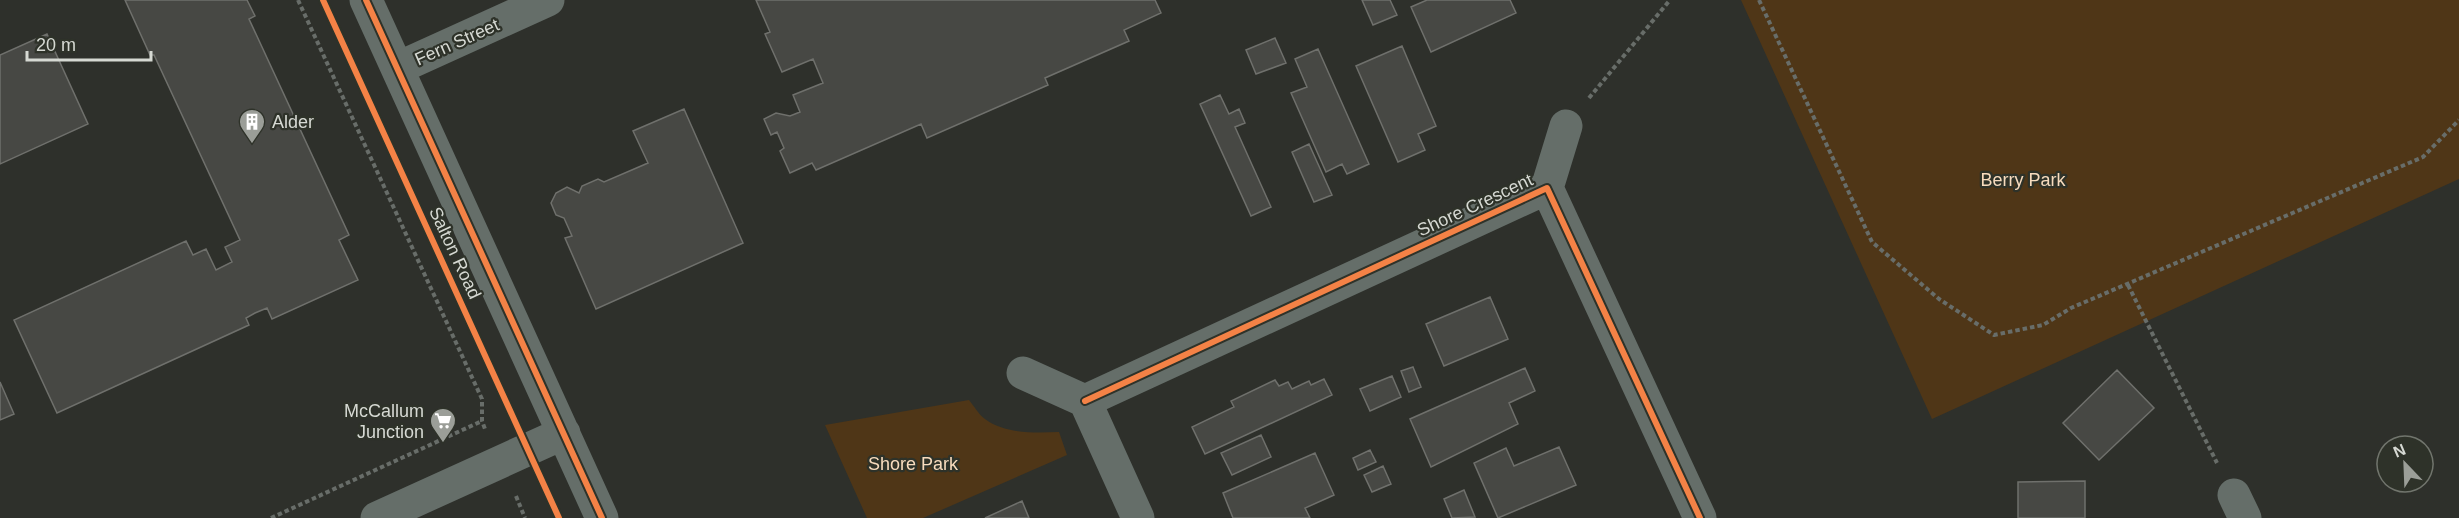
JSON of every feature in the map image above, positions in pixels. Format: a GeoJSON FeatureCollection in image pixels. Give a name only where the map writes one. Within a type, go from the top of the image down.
{"type":"FeatureCollection","features":[{"type":"Feature","properties":{"kind":"street","name":"Salton Road"},"geometry":{"type":"LineString","coordinates":[[366,0],[602,518]]}},
{"type":"Feature","properties":{"kind":"street","name":"Fern Street"},"geometry":{"type":"LineString","coordinates":[[398,68],[548,0]]}},
{"type":"Feature","properties":{"kind":"street","name":"Shore Crescent"},"geometry":{"type":"LineString","coordinates":[[1566,126],[1547,188],[1700,518]]}},
{"type":"Feature","properties":{"kind":"street","name":"Shore Crescent"},"geometry":{"type":"LineString","coordinates":[[1085,401],[1547,188]]}},
{"type":"Feature","properties":{"kind":"street"},"geometry":{"type":"LineString","coordinates":[[1023,373],[1085,401],[1138,518]]}},
{"type":"Feature","properties":{"kind":"street"},"geometry":{"type":"LineString","coordinates":[[377,518],[564,433]]}},
{"type":"Feature","properties":{"kind":"path"},"geometry":{"type":"LineString","coordinates":[[298,0],[482,399],[482,421],[525,518]]}},
{"type":"Feature","properties":{"kind":"path"},"geometry":{"type":"LineString","coordinates":[[1566,126],[1670,0]]}},
{"type":"Feature","properties":{"kind":"path"},"geometry":{"type":"LineString","coordinates":[[1760,0],[1872,242],[1939,298],[1994,335],[2043,325],[2071,308],[2423,157],[2459,120]]}},
{"type":"Feature","properties":{"kind":"path"},"geometry":{"type":"LineString","coordinates":[[2127,285],[2194,423],[2239,507]]}},
{"type":"Feature","properties":{"kind":"path"},"geometry":{"type":"LineString","coordinates":[[271,518],[482,421]]}},
{"type":"Feature","properties":{"kind":"green space","name":"Berry Park"},"geometry":{"type":"Polygon","coordinates":[[[1741,0],[2459,0],[2459,179],[1932,419],[1741,0]]]}},
{"type":"Feature","properties":{"kind":"green space","name":"Shore Park"},"geometry":{"type":"Polygon","coordinates":[[[969,400],[983,417],[1002,428],[1030,432],[1059,432],[1067,455],[923,518],[867,518],[825,425],[969,400]]]}},
{"type":"Feature","properties":{"kind":"building","name":"Alder"},"geometry":{"type":"Polygon","coordinates":[[[125,0],[247,0],[255,16],[249,19],[349,235],[339,240],[358,280],[272,319],[267,308],[255,313],[246,318],[249,325],[57,413],[14,320],[186,241],[193,255],[206,249],[216,270],[232,262],[225,247],[240,240],[154,55],[150,55],[125,0]]]}},
{"type":"Feature","properties":{"kind":"building"},"geometry":{"type":"Polygon","coordinates":[[[756,0],[1155,0],[1161,13],[1124,30],[1129,41],[1045,78],[1048,85],[927,138],[921,124],[816,170],[812,163],[790,173],[780,151],[784,148],[777,132],[771,135],[764,119],[776,113],[790,116],[800,112],[793,95],[823,83],[813,59],[782,72],[765,34],[770,32],[756,0]]]}},
{"type":"Feature","properties":{"kind":"building"},"geometry":{"type":"Polygon","coordinates":[[[1362,0],[1390,0],[1397,15],[1373,25],[1362,0]]]}},
{"type":"Feature","properties":{"kind":"building"},"geometry":{"type":"Polygon","coordinates":[[[1427,0],[1510,0],[1516,13],[1431,52],[1411,7],[1427,0]]]}},
{"type":"Feature","properties":{"kind":"building"},"geometry":{"type":"Polygon","coordinates":[[[47,34],[88,124],[0,164],[0,55],[47,34]]]}},
{"type":"Feature","properties":{"kind":"building"},"geometry":{"type":"Polygon","coordinates":[[[1275,38],[1286,63],[1256,74],[1246,50],[1275,38]]]}},
{"type":"Feature","properties":{"kind":"building"},"geometry":{"type":"Polygon","coordinates":[[[1402,46],[1436,126],[1418,134],[1425,150],[1398,162],[1356,66],[1402,46]]]}},
{"type":"Feature","properties":{"kind":"building"},"geometry":{"type":"Polygon","coordinates":[[[1318,49],[1369,164],[1347,174],[1342,164],[1326,172],[1291,93],[1307,87],[1295,59],[1318,49]]]}},
{"type":"Feature","properties":{"kind":"building"},"geometry":{"type":"Polygon","coordinates":[[[1220,95],[1229,114],[1239,109],[1245,123],[1235,127],[1271,207],[1251,216],[1200,104],[1220,95]]]}},
{"type":"Feature","properties":{"kind":"building"},"geometry":{"type":"Polygon","coordinates":[[[684,109],[743,243],[596,309],[565,238],[572,236],[564,218],[556,215],[551,203],[556,193],[567,187],[579,193],[582,186],[598,179],[604,182],[648,163],[633,131],[684,109]]]}},
{"type":"Feature","properties":{"kind":"building"},"geometry":{"type":"Polygon","coordinates":[[[1309,144],[1332,195],[1314,202],[1292,152],[1309,144]]]}},
{"type":"Feature","properties":{"kind":"building"},"geometry":{"type":"Polygon","coordinates":[[[1490,297],[1508,339],[1444,366],[1426,324],[1490,297]]]}},
{"type":"Feature","properties":{"kind":"building"},"geometry":{"type":"Polygon","coordinates":[[[1413,367],[1421,387],[1409,392],[1401,371],[1413,367]]]}},
{"type":"Feature","properties":{"kind":"building"},"geometry":{"type":"Polygon","coordinates":[[[1525,368],[1535,391],[1509,403],[1518,424],[1431,467],[1410,419],[1525,368]]]}},
{"type":"Feature","properties":{"kind":"building"},"geometry":{"type":"Polygon","coordinates":[[[2117,370],[2154,408],[2099,460],[2063,423],[2117,370]]]}},
{"type":"Feature","properties":{"kind":"building"},"geometry":{"type":"Polygon","coordinates":[[[1392,376],[1401,397],[1370,411],[1360,389],[1392,376]]]}},
{"type":"Feature","properties":{"kind":"building"},"geometry":{"type":"Polygon","coordinates":[[[1324,379],[1332,395],[1205,454],[1192,427],[1234,407],[1231,401],[1275,380],[1279,386],[1288,382],[1292,389],[1309,381],[1311,385],[1324,379]]]}},
{"type":"Feature","properties":{"kind":"building"},"geometry":{"type":"Polygon","coordinates":[[[0,382],[14,414],[0,420],[0,382]]]}},
{"type":"Feature","properties":{"kind":"building"},"geometry":{"type":"Polygon","coordinates":[[[1261,435],[1271,457],[1232,475],[1221,453],[1261,435]]]}},
{"type":"Feature","properties":{"kind":"building"},"geometry":{"type":"Polygon","coordinates":[[[1559,447],[1576,485],[1498,518],[1474,463],[1506,448],[1514,466],[1559,447]]]}},
{"type":"Feature","properties":{"kind":"building"},"geometry":{"type":"Polygon","coordinates":[[[1370,450],[1376,462],[1358,470],[1353,458],[1370,450]]]}},
{"type":"Feature","properties":{"kind":"building"},"geometry":{"type":"Polygon","coordinates":[[[1315,453],[1334,495],[1305,508],[1310,518],[1233,518],[1223,493],[1315,453]]]}},
{"type":"Feature","properties":{"kind":"building"},"geometry":{"type":"Polygon","coordinates":[[[1383,466],[1391,484],[1372,492],[1364,475],[1383,466]]]}},
{"type":"Feature","properties":{"kind":"building"},"geometry":{"type":"Polygon","coordinates":[[[2085,481],[2085,518],[2018,518],[2018,482],[2085,481]]]}},
{"type":"Feature","properties":{"kind":"building"},"geometry":{"type":"Polygon","coordinates":[[[1464,490],[1475,517],[1452,518],[1444,499],[1464,490]]]}},
{"type":"Feature","properties":{"kind":"building"},"geometry":{"type":"Polygon","coordinates":[[[1022,501],[1029,518],[985,518],[1022,501]]]}},
{"type":"Feature","properties":{"kind":"cycle path"},"geometry":{"type":"LineString","coordinates":[[323,0],[559,518]]}},
{"type":"Feature","properties":{"kind":"cycle path"},"geometry":{"type":"LineString","coordinates":[[366,0],[602,518]]}},
{"type":"Feature","properties":{"kind":"cycle path"},"geometry":{"type":"LineString","coordinates":[[1085,401],[1547,188],[1700,518]]}},
{"type":"Feature","properties":{"kind":"place","name":"Alder"},"geometry":{"type":"Point","coordinates":[252,145]}},
{"type":"Feature","properties":{"kind":"place","name":"McCallum Junction"},"geometry":{"type":"Point","coordinates":[443,444]}}]}
